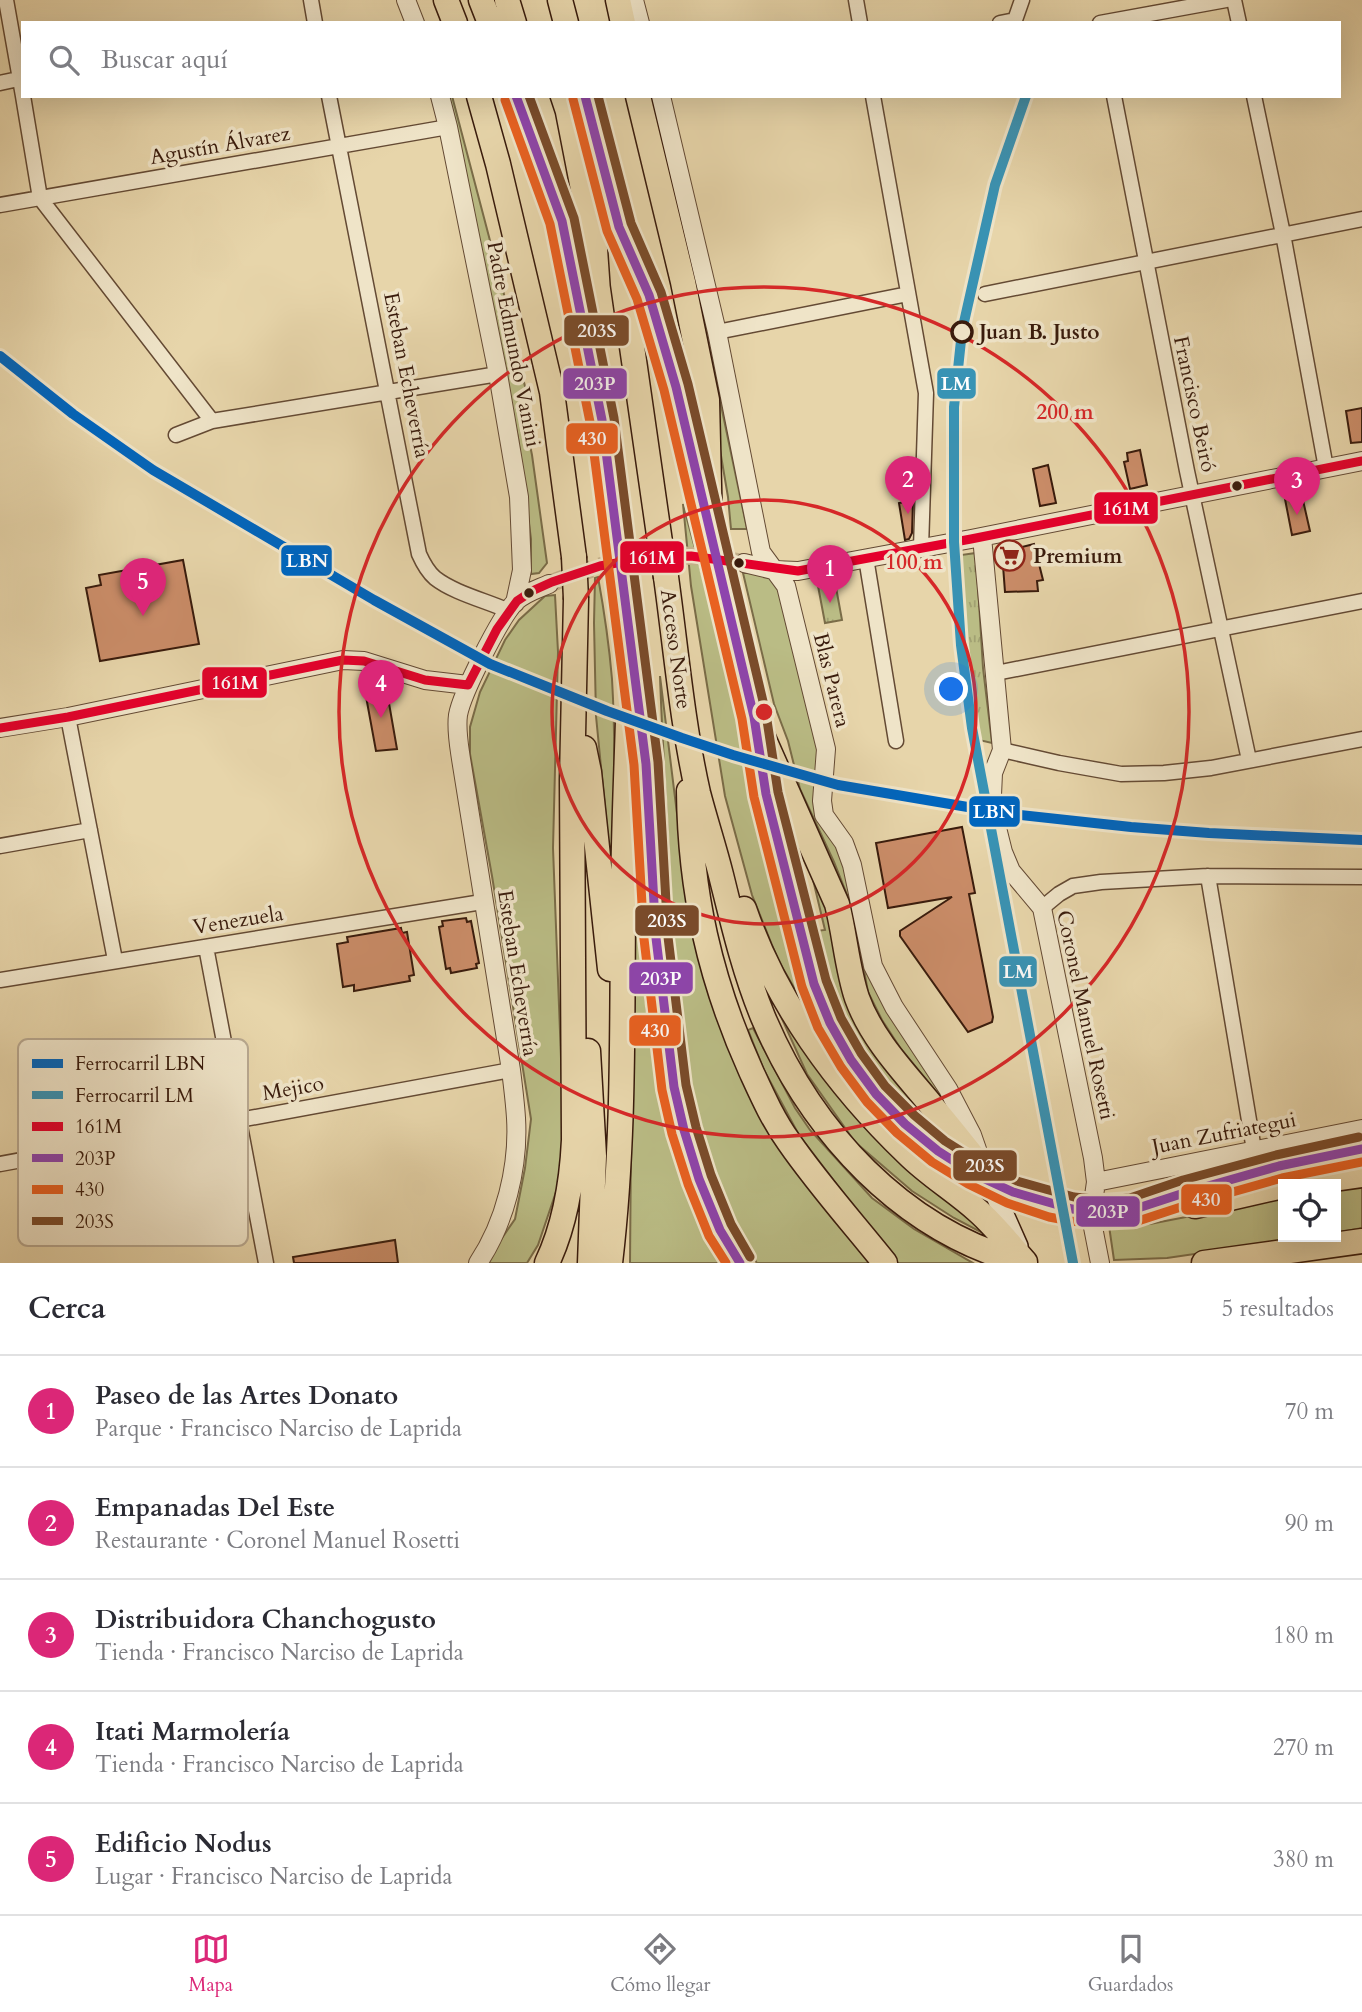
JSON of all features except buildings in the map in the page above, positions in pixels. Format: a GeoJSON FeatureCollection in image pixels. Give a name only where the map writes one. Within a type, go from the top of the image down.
{"type":"FeatureCollection","features":[{"type":"Feature","properties":{"kind":"highway"},"geometry":{"type":"LineString","coordinates":[[446,0],[454,21]]}},
{"type":"Feature","properties":{"kind":"highway"},"geometry":{"type":"LineString","coordinates":[[481,0],[488,21]]}},
{"type":"Feature","properties":{"kind":"highway"},"geometry":{"type":"LineString","coordinates":[[507,0],[513,21]]}},
{"type":"Feature","properties":{"kind":"highway"},"geometry":{"type":"LineString","coordinates":[[560,0],[565,21]]}},
{"type":"Feature","properties":{"kind":"highway"},"geometry":{"type":"LineString","coordinates":[[618,0],[623,21]]}},
{"type":"Feature","properties":{"kind":"highway"},"geometry":{"type":"LineString","coordinates":[[480,98],[498,164],[552,392],[574,557],[573,1163],[568,1196],[547,1259]]}},
{"type":"Feature","properties":{"kind":"highway"},"geometry":{"type":"LineString","coordinates":[[517,98],[562,221]]}},
{"type":"Feature","properties":{"kind":"highway","name":"Acceso Norte"},"geometry":{"type":"LineString","coordinates":[[537,98],[543,117],[602,420],[630,650]]}},
{"type":"Feature","properties":{"kind":"highway","name":"Acceso Norte"},"geometry":{"type":"LineString","coordinates":[[586,98],[619,227],[624,296],[689,747]]}},
{"type":"Feature","properties":{"kind":"highway"},"geometry":{"type":"LineString","coordinates":[[639,98],[683,282],[706,400],[711,536]]}},
{"type":"Feature","properties":{"kind":"highway"},"geometry":{"type":"LineString","coordinates":[[619,227],[649,295],[676,387],[754,717],[766,794],[814,984],[821,1007],[852,1064],[894,1114],[921,1138],[977,1175],[1027,1197],[1085,1211],[1164,1211],[1278,1187]]}},
{"type":"Feature","properties":{"kind":"highway"},"geometry":{"type":"LineString","coordinates":[[630,650],[646,764],[656,938],[669,1051],[684,1130],[699,1179],[720,1230],[740,1263]]}},
{"type":"Feature","properties":{"kind":"highway"},"geometry":{"type":"LineString","coordinates":[[610,1263],[622,1119],[623,914],[630,650]]}},
{"type":"Feature","properties":{"kind":"highway"},"geometry":{"type":"LineString","coordinates":[[575,696],[589,772],[611,981],[622,1053]]}},
{"type":"Feature","properties":{"kind":"highway"},"geometry":{"type":"LineString","coordinates":[[754,717],[837,904],[851,976],[858,1000],[872,1030],[984,1171]]}},
{"type":"Feature","properties":{"kind":"highway"},"geometry":{"type":"LineString","coordinates":[[689,747],[698,793],[747,971],[764,1018],[785,1062],[807,1098],[859,1165],[893,1196],[956,1236],[1025,1263]]}},
{"type":"Feature","properties":{"kind":"highway"},"geometry":{"type":"LineString","coordinates":[[689,747],[690,835],[696,892],[710,963],[740,1047],[765,1101],[788,1141],[886,1263]]}},
{"type":"Feature","properties":{"kind":"highway"},"geometry":{"type":"LineString","coordinates":[[698,793],[728,863],[752,934],[784,998],[822,1056],[867,1112],[909,1156],[978,1211],[1025,1263]]}},
{"type":"Feature","properties":{"kind":"highway"},"geometry":{"type":"LineString","coordinates":[[574,929],[586,1016],[593,1129],[594,1168],[588,1263]]}},
{"type":"Feature","properties":{"kind":"highway"},"geometry":{"type":"LineString","coordinates":[[1132,1210],[1309,1159],[1362,1149]]}},
{"type":"Feature","properties":{"kind":"highway"},"geometry":{"type":"LineString","coordinates":[[1334,1179],[1362,1175]]}},
{"type":"Feature","properties":{"kind":"highway"},"geometry":{"type":"LineString","coordinates":[[617,1203],[621,1263]]}},
{"type":"Feature","properties":{"kind":"highway"},"geometry":{"type":"LineString","coordinates":[[1204,1263],[1362,1241]]}},
{"type":"Feature","properties":{"kind":"main road"},"geometry":{"type":"LineString","coordinates":[[984,1171],[1025,1263]]}},
{"type":"Feature","properties":{"kind":"street"},"geometry":{"type":"LineString","coordinates":[[0,83],[21,78],[5,0]]}},
{"type":"Feature","properties":{"kind":"street"},"geometry":{"type":"LineString","coordinates":[[311,0],[312,21]]}},
{"type":"Feature","properties":{"kind":"street"},"geometry":{"type":"LineString","coordinates":[[406,0],[414,21]]}},
{"type":"Feature","properties":{"kind":"street"},"geometry":{"type":"LineString","coordinates":[[634,0],[639,21]]}},
{"type":"Feature","properties":{"kind":"street"},"geometry":{"type":"LineString","coordinates":[[856,0],[860,21]]}},
{"type":"Feature","properties":{"kind":"street"},"geometry":{"type":"LineString","coordinates":[[1010,21],[1015,20],[1023,0]]}},
{"type":"Feature","properties":{"kind":"street"},"geometry":{"type":"LineString","coordinates":[[1111,21],[1226,0]]}},
{"type":"Feature","properties":{"kind":"street"},"geometry":{"type":"LineString","coordinates":[[1234,0],[1239,21]]}},
{"type":"Feature","properties":{"kind":"street"},"geometry":{"type":"LineString","coordinates":[[23,98],[40,198],[212,421]]}},
{"type":"Feature","properties":{"kind":"street","name":"Esteban Echeverría"},"geometry":{"type":"LineString","coordinates":[[329,98],[419,554],[425,567],[435,578],[451,587],[512,607],[468,685],[458,715],[459,743],[482,902],[511,1070],[516,1118],[515,1155],[499,1220],[478,1263]]}},
{"type":"Feature","properties":{"kind":"street","name":"Padre Edmundo Vanini"},"geometry":{"type":"LineString","coordinates":[[441,98],[498,374],[520,508],[522,570],[512,607]]}},
{"type":"Feature","properties":{"kind":"street","name":"Blas Parera"},"geometry":{"type":"LineString","coordinates":[[661,98],[717,332],[761,552],[786,586],[826,749],[822,800],[824,815],[844,843],[852,865],[873,967],[894,1007],[948,1089],[972,1135],[984,1171]]}},
{"type":"Feature","properties":{"kind":"street"},"geometry":{"type":"LineString","coordinates":[[873,98],[926,393],[920,548]]}},
{"type":"Feature","properties":{"kind":"street","name":"Francisco Beiró"},"geometry":{"type":"LineString","coordinates":[[1114,98],[1192,496],[1249,760]]}},
{"type":"Feature","properties":{"kind":"street"},"geometry":{"type":"LineString","coordinates":[[1254,98],[1283,234],[1326,468]]}},
{"type":"Feature","properties":{"kind":"street","name":"Agustín Álvarez"},"geometry":{"type":"LineString","coordinates":[[0,205],[448,127]]}},
{"type":"Feature","properties":{"kind":"street"},"geometry":{"type":"LineString","coordinates":[[985,294],[1362,219]]}},
{"type":"Feature","properties":{"kind":"street"},"geometry":{"type":"LineString","coordinates":[[717,332],[908,294]]}},
{"type":"Feature","properties":{"kind":"street"},"geometry":{"type":"LineString","coordinates":[[176,435],[212,421],[498,374]]}},
{"type":"Feature","properties":{"kind":"street"},"geometry":{"type":"LineString","coordinates":[[744,564],[773,570],[798,571],[1362,461]]}},
{"type":"Feature","properties":{"kind":"street","name":"Coronel Manuel Rosetti"},"geometry":{"type":"LineString","coordinates":[[982,537],[1002,750],[993,774],[992,795],[1001,841],[1011,871],[1042,908],[1093,1158],[1096,1182],[1091,1217],[1100,1263]]}},
{"type":"Feature","properties":{"kind":"street"},"geometry":{"type":"LineString","coordinates":[[866,558],[896,741]]}},
{"type":"Feature","properties":{"kind":"street"},"geometry":{"type":"LineString","coordinates":[[512,607],[529,593],[549,584]]}},
{"type":"Feature","properties":{"kind":"street"},"geometry":{"type":"LineString","coordinates":[[996,673],[1362,601]]}},
{"type":"Feature","properties":{"kind":"street"},"geometry":{"type":"LineString","coordinates":[[0,728],[343,660],[365,661],[425,680],[468,685]]}},
{"type":"Feature","properties":{"kind":"street"},"geometry":{"type":"LineString","coordinates":[[68,716],[115,960]]}},
{"type":"Feature","properties":{"kind":"street"},"geometry":{"type":"LineString","coordinates":[[1002,750],[1121,774],[1164,773],[1210,768],[1362,739]]}},
{"type":"Feature","properties":{"kind":"street"},"geometry":{"type":"LineString","coordinates":[[0,846],[90,830]]}},
{"type":"Feature","properties":{"kind":"street"},"geometry":{"type":"LineString","coordinates":[[1042,908],[1073,886],[1101,882],[1208,876],[1362,879]]}},
{"type":"Feature","properties":{"kind":"street"},"geometry":{"type":"LineString","coordinates":[[1208,876],[1254,1150]]}},
{"type":"Feature","properties":{"kind":"street","name":"Venezuela"},"geometry":{"type":"LineString","coordinates":[[0,980],[482,902]]}},
{"type":"Feature","properties":{"kind":"street"},"geometry":{"type":"LineString","coordinates":[[206,947],[224,1039]]}},
{"type":"Feature","properties":{"kind":"street","name":"Mejico"},"geometry":{"type":"LineString","coordinates":[[248,1118],[511,1070]]}},
{"type":"Feature","properties":{"kind":"street","name":"Juan Zufriategui"},"geometry":{"type":"LineString","coordinates":[[1096,1182],[1362,1129]]}},
{"type":"Feature","properties":{"kind":"street","name":"Mejico"},"geometry":{"type":"LineString","coordinates":[[0,1164],[18,1161]]}},
{"type":"Feature","properties":{"kind":"street"},"geometry":{"type":"LineString","coordinates":[[248,1163],[266,1263]]}},
{"type":"Feature","properties":{"kind":"green space"},"geometry":{"type":"Polygon","coordinates":[[[446,98],[453,98],[503,290],[529,404],[522,406],[532,455],[547,563],[539,573],[531,574],[531,539],[518,438],[446,98]]]}},
{"type":"Feature","properties":{"kind":"green space"},"geometry":{"type":"Polygon","coordinates":[[[660,115],[747,529],[731,529],[699,326],[653,116],[660,115]]]}},
{"type":"Feature","properties":{"kind":"green space"},"geometry":{"type":"Polygon","coordinates":[[[683,504],[739,711],[791,934],[825,930],[810,867],[814,867],[844,968],[963,1163],[878,1105],[814,1022],[778,960],[752,895],[725,796],[691,586],[683,504]]]}},
{"type":"Feature","properties":{"kind":"green space"},"geometry":{"type":"Polygon","coordinates":[[[976,553],[983,668],[992,743],[979,740],[964,618],[961,555],[976,553]]]}},
{"type":"Feature","properties":{"kind":"green space"},"geometry":{"type":"Polygon","coordinates":[[[743,573],[769,573],[779,587],[822,751],[817,787],[846,860],[871,972],[947,1105],[901,1049],[868,992],[853,910],[800,789],[788,741],[774,704],[743,573]]]}},
{"type":"Feature","properties":{"kind":"green space"},"geometry":{"type":"Polygon","coordinates":[[[598,577],[612,679],[612,879],[596,716],[594,623],[595,578],[598,577]]]}},
{"type":"Feature","properties":{"kind":"green space"},"geometry":{"type":"Polygon","coordinates":[[[835,582],[842,620],[825,623],[818,586],[835,582]]]}},
{"type":"Feature","properties":{"kind":"green space"},"geometry":{"type":"Polygon","coordinates":[[[555,595],[558,652],[553,848],[564,1137],[558,1186],[538,1245],[527,1263],[485,1263],[515,1219],[531,1119],[470,754],[470,727],[480,692],[505,640],[519,620],[545,596],[555,595]]]}},
{"type":"Feature","properties":{"kind":"green space"},"geometry":{"type":"Polygon","coordinates":[[[660,676],[680,838],[711,993],[869,1263],[757,1263],[730,1220],[709,1172],[694,1121],[677,1014],[660,676]]]}},
{"type":"Feature","properties":{"kind":"green space"},"geometry":{"type":"Polygon","coordinates":[[[637,835],[646,1001],[663,1109],[697,1214],[723,1263],[630,1263],[633,908],[637,835]]]}},
{"type":"Feature","properties":{"kind":"green space"},"geometry":{"type":"Polygon","coordinates":[[[773,999],[996,1240],[954,1218],[912,1191],[855,1142],[807,1074],[773,999]]]}},
{"type":"Feature","properties":{"kind":"green space"},"geometry":{"type":"Polygon","coordinates":[[[753,1028],[795,1108],[810,1130],[872,1198],[914,1229],[973,1263],[897,1263],[799,1135],[764,1070],[748,1030],[753,1028]]]}},
{"type":"Feature","properties":{"kind":"green space"},"geometry":{"type":"Polygon","coordinates":[[[1362,1182],[1362,1228],[1341,1232],[1341,1186],[1362,1182]]]}},
{"type":"Feature","properties":{"kind":"green space"},"geometry":{"type":"Polygon","coordinates":[[[1278,1199],[1278,1242],[1167,1258],[1114,1260],[1109,1226],[1150,1224],[1278,1199]]]}},
{"type":"Feature","properties":{"kind":"tunnel"},"geometry":{"type":"LineString","coordinates":[[549,584],[608,564],[654,556],[688,556],[744,563]]}},
{"type":"Feature","properties":{"kind":"rail line","name":"LM"},"geometry":{"type":"LineString","coordinates":[[1025,98],[995,185],[962,331],[954,407],[954,542],[961,645],[972,728],[1073,1263]]}},
{"type":"Feature","properties":{"kind":"rail line","name":"LBN"},"geometry":{"type":"LineString","coordinates":[[0,356],[73,414],[153,470],[374,600],[490,664],[682,738],[838,785],[1003,813],[1209,833],[1362,840]]}},
{"type":"Feature","properties":{"kind":"transit line","name":"203P"},"geometry":{"type":"LineString","coordinates":[[517,98],[562,221],[602,420],[646,764],[656,938],[674,1087],[699,1179],[720,1230],[740,1263]]}},
{"type":"Feature","properties":{"kind":"transit line","name":"203S"},"geometry":{"type":"LineString","coordinates":[[530,98],[574,218],[614,418],[658,762],[668,937],[686,1085],[711,1175],[731,1224],[750,1257]]}},
{"type":"Feature","properties":{"kind":"transit line","name":"203P"},"geometry":{"type":"LineString","coordinates":[[586,98],[619,227],[649,295],[676,387],[754,717],[766,794],[814,984],[830,1023],[851,1060],[876,1094],[905,1124],[938,1151],[974,1174],[1013,1192],[1072,1209],[1102,1212],[1132,1210],[1279,1166],[1362,1149]]}},
{"type":"Feature","properties":{"kind":"transit line","name":"203S"},"geometry":{"type":"LineString","coordinates":[[599,98],[631,223],[661,292],[688,384],[766,714],[778,792],[826,980],[841,1018],[861,1053],[885,1086],[945,1141],[980,1163],[1017,1181],[1074,1197],[1103,1200],[1130,1198],[1183,1180],[1276,1155],[1359,1137]]}},
{"type":"Feature","properties":{"kind":"transit line","name":"430"},"geometry":{"type":"LineString","coordinates":[[573,99],[607,231],[637,299],[664,390],[742,719],[754,797],[802,987],[818,1028],[841,1067],[867,1102],[897,1133],[932,1162],[1007,1203],[1070,1221],[1102,1224],[1135,1222],[1282,1178],[1362,1162]]}},
{"type":"Feature","properties":{"kind":"transit line","name":"430"},"geometry":{"type":"LineString","coordinates":[[505,100],[550,224],[590,422],[634,765],[644,939],[662,1090],[688,1184],[709,1236],[726,1263]]}},
{"type":"Feature","properties":{"kind":"transit line","name":"161M"},"geometry":{"type":"LineString","coordinates":[[468,685],[497,629],[517,601],[552,582],[600,566],[650,557],[691,556],[798,571],[1362,461]]}},
{"type":"Feature","properties":{"kind":"transit line","name":"161M"},"geometry":{"type":"LineString","coordinates":[[0,728],[68,717],[343,660],[364,661],[425,680],[468,685]]}},
{"type":"Feature","properties":{"kind":"place","name":"Juan B. Justo"},"geometry":{"type":"Point","coordinates":[962,332]}},
{"type":"Feature","properties":{"kind":"place","name":"Empanadas Del Este"},"geometry":{"type":"Point","coordinates":[908,514]}},
{"type":"Feature","properties":{"kind":"place","name":"Distribuidora Chanchogusto"},"geometry":{"type":"Point","coordinates":[1297,515]}},
{"type":"Feature","properties":{"kind":"place","name":"Premium"},"geometry":{"type":"Point","coordinates":[1010,556]}},
{"type":"Feature","properties":{"kind":"place","name":"Paseo de las Artes Donato"},"geometry":{"type":"Point","coordinates":[830,603]}},
{"type":"Feature","properties":{"kind":"place","name":"Edificio Nodus"},"geometry":{"type":"Point","coordinates":[143,616]}},
{"type":"Feature","properties":{"kind":"place","name":"Itati Marmolería"},"geometry":{"type":"Point","coordinates":[381,718]}}]}
